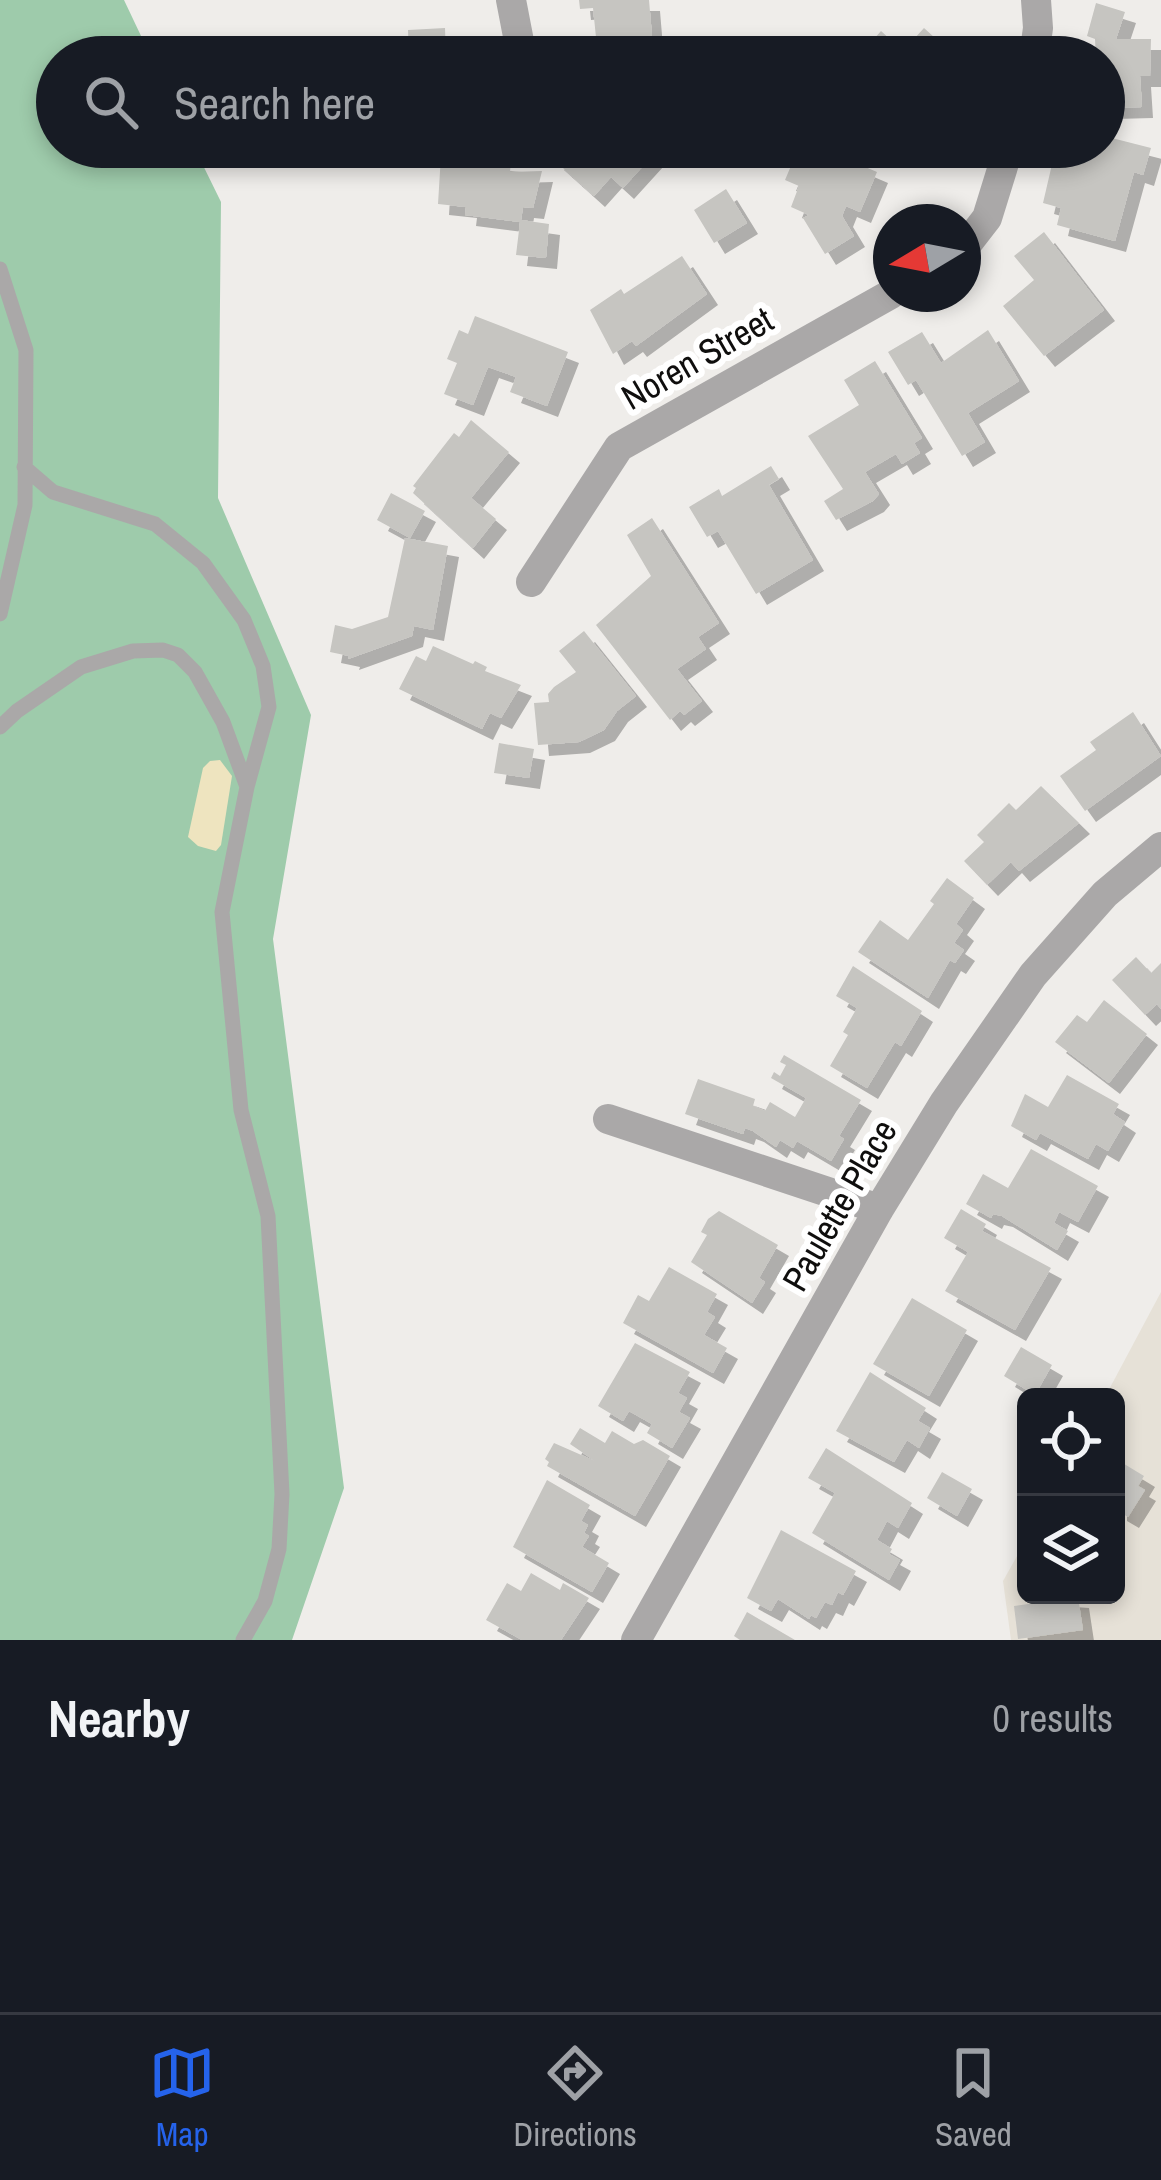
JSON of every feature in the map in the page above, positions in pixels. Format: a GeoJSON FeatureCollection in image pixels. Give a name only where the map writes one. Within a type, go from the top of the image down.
{"type":"FeatureCollection","features":[{"type":"Feature","properties":{"kind":"street"},"geometry":{"type":"LineString","coordinates":[[511,0],[518,36]]}},
{"type":"Feature","properties":{"kind":"street"},"geometry":{"type":"LineString","coordinates":[[1036,0],[1037,36]]}},
{"type":"Feature","properties":{"kind":"street"},"geometry":{"type":"LineString","coordinates":[[981,225],[1003,168]]}},
{"type":"Feature","properties":{"kind":"street","name":"Noren Street"},"geometry":{"type":"LineString","coordinates":[[531,582],[619,447],[873,303]]}},
{"type":"Feature","properties":{"kind":"street","name":"Paulette Place"},"geometry":{"type":"LineString","coordinates":[[636,1640],[879,1209],[944,1103],[1033,975],[1105,894],[1161,848]]}},
{"type":"Feature","properties":{"kind":"street"},"geometry":{"type":"LineString","coordinates":[[608,1119],[879,1209]]}},
{"type":"Feature","properties":{"kind":"lane"},"geometry":{"type":"LineString","coordinates":[[0,269],[26,350],[25,505],[0,614]]}},
{"type":"Feature","properties":{"kind":"lane"},"geometry":{"type":"LineString","coordinates":[[24,467],[53,492],[154,524],[203,563],[244,620],[263,666],[268,707],[222,912],[241,1110],[268,1216],[282,1494],[265,1601],[243,1640]]}},
{"type":"Feature","properties":{"kind":"lane"},"geometry":{"type":"LineString","coordinates":[[0,727],[81,667],[133,651],[163,650],[178,655],[195,672],[223,722],[247,787]]}},
{"type":"Feature","properties":{"kind":"shaded area"},"geometry":{"type":"Polygon","coordinates":[[[1161,1292],[1161,1640],[1011,1640],[1003,1581],[1017,1556],[1017,1604],[1125,1604],[1125,1388],[1110,1388],[1161,1292]]]}},
{"type":"Feature","properties":{"kind":"green space"},"geometry":{"type":"Polygon","coordinates":[[[0,0],[124,0],[141,36],[36,36],[36,168],[204,168],[221,202],[218,498],[311,715],[273,939],[344,1488],[292,1640],[0,1640],[0,0]]]}},
{"type":"Feature","properties":{"kind":"sand"},"geometry":{"type":"Polygon","coordinates":[[[220,760],[232,776],[221,845],[216,851],[188,837],[203,768],[220,760]]]}},
{"type":"Feature","properties":{"kind":"building"},"geometry":{"type":"Polygon","coordinates":[[[579,0],[649,0],[652,36],[596,36],[593,8],[580,9],[579,0]]]}},
{"type":"Feature","properties":{"kind":"building"},"geometry":{"type":"Polygon","coordinates":[[[1096,3],[1125,12],[1117,36],[1087,36],[1096,3]]]}},
{"type":"Feature","properties":{"kind":"building"},"geometry":{"type":"Polygon","coordinates":[[[445,28],[445,36],[408,36],[408,30],[445,28]]]}},
{"type":"Feature","properties":{"kind":"building"},"geometry":{"type":"Polygon","coordinates":[[[1125,39],[1151,39],[1150,76],[1140,76],[1142,107],[1125,107],[1125,39]]]}},
{"type":"Feature","properties":{"kind":"building"},"geometry":{"type":"Polygon","coordinates":[[[1125,141],[1151,148],[1143,175],[1134,172],[1115,241],[1057,225],[1061,208],[1043,203],[1051,168],[1125,168],[1125,141]]]}},
{"type":"Feature","properties":{"kind":"building"},"geometry":{"type":"Polygon","coordinates":[[[440,168],[542,171],[533,208],[523,207],[521,220],[549,224],[546,258],[516,255],[520,222],[465,215],[466,207],[438,204],[440,168]]]}},
{"type":"Feature","properties":{"kind":"building"},"geometry":{"type":"Polygon","coordinates":[[[563,168],[641,168],[623,188],[611,177],[594,196],[563,168]]]}},
{"type":"Feature","properties":{"kind":"building"},"geometry":{"type":"Polygon","coordinates":[[[790,168],[877,172],[860,212],[846,206],[842,216],[854,236],[825,254],[803,218],[809,215],[791,207],[799,186],[785,180],[790,168]]]}},
{"type":"Feature","properties":{"kind":"building"},"geometry":{"type":"Polygon","coordinates":[[[726,189],[747,223],[714,243],[694,210],[726,189]]]}},
{"type":"Feature","properties":{"kind":"building"},"geometry":{"type":"Polygon","coordinates":[[[1044,232],[1104,310],[1044,356],[1003,306],[1034,280],[1014,256],[1044,232]]]}},
{"type":"Feature","properties":{"kind":"building"},"geometry":{"type":"Polygon","coordinates":[[[682,256],[707,294],[636,346],[632,341],[613,354],[590,310],[682,256]]]}},
{"type":"Feature","properties":{"kind":"building"},"geometry":{"type":"Polygon","coordinates":[[[475,316],[568,352],[547,406],[510,392],[516,377],[488,367],[473,405],[444,394],[457,363],[447,359],[459,330],[468,334],[475,316]]]}},
{"type":"Feature","properties":{"kind":"building"},"geometry":{"type":"Polygon","coordinates":[[[988,330],[1019,381],[968,413],[985,442],[962,456],[916,380],[908,385],[888,352],[922,332],[941,363],[988,330]]]}},
{"type":"Feature","properties":{"kind":"building"},"geometry":{"type":"Polygon","coordinates":[[[875,361],[922,438],[914,443],[920,453],[902,464],[896,454],[865,472],[879,494],[836,520],[824,501],[843,489],[808,436],[859,405],[844,380],[875,361]]]}},
{"type":"Feature","properties":{"kind":"building"},"geometry":{"type":"Polygon","coordinates":[[[471,420],[509,452],[471,498],[496,519],[473,548],[413,493],[413,486],[454,433],[459,437],[471,420]]]}},
{"type":"Feature","properties":{"kind":"building"},"geometry":{"type":"Polygon","coordinates":[[[771,466],[779,479],[769,485],[813,560],[756,594],[718,531],[707,537],[689,507],[719,489],[722,496],[771,466]]]}},
{"type":"Feature","properties":{"kind":"building"},"geometry":{"type":"Polygon","coordinates":[[[391,493],[425,511],[410,538],[377,520],[391,493]]]}},
{"type":"Feature","properties":{"kind":"building"},"geometry":{"type":"Polygon","coordinates":[[[652,518],[719,623],[698,637],[706,649],[677,669],[702,701],[670,720],[596,625],[651,576],[627,535],[652,518]]]}},
{"type":"Feature","properties":{"kind":"building"},"geometry":{"type":"Polygon","coordinates":[[[405,538],[448,546],[433,630],[414,626],[412,636],[348,659],[330,652],[335,625],[352,629],[388,617],[405,538]]]}},
{"type":"Feature","properties":{"kind":"building"},"geometry":{"type":"Polygon","coordinates":[[[584,631],[636,696],[604,730],[579,742],[538,745],[534,703],[549,702],[554,687],[576,672],[559,651],[584,631]]]}},
{"type":"Feature","properties":{"kind":"building"},"geometry":{"type":"Polygon","coordinates":[[[433,646],[521,685],[501,718],[490,713],[482,729],[399,689],[416,656],[426,661],[433,646]]]}},
{"type":"Feature","properties":{"kind":"building"},"geometry":{"type":"Polygon","coordinates":[[[1133,712],[1161,756],[1085,811],[1060,776],[1096,750],[1090,742],[1133,712]]]}},
{"type":"Feature","properties":{"kind":"building"},"geometry":{"type":"Polygon","coordinates":[[[499,743],[534,749],[529,778],[494,773],[499,743]]]}},
{"type":"Feature","properties":{"kind":"building"},"geometry":{"type":"Polygon","coordinates":[[[1041,786],[1079,823],[1019,871],[1011,862],[987,885],[964,861],[984,842],[977,835],[1009,803],[1016,810],[1041,786]]]}},
{"type":"Feature","properties":{"kind":"building"},"geometry":{"type":"Polygon","coordinates":[[[947,878],[974,898],[956,924],[963,930],[954,943],[964,950],[955,963],[950,960],[928,998],[858,952],[880,920],[908,940],[947,878]]]}},
{"type":"Feature","properties":{"kind":"building"},"geometry":{"type":"Polygon","coordinates":[[[1136,957],[1151,973],[1161,963],[1161,1009],[1157,1004],[1145,1015],[1112,980],[1136,957]]]}},
{"type":"Feature","properties":{"kind":"building"},"geometry":{"type":"Polygon","coordinates":[[[853,966],[922,1011],[901,1046],[895,1042],[867,1088],[830,1066],[857,1008],[836,996],[853,966]]]}},
{"type":"Feature","properties":{"kind":"building"},"geometry":{"type":"Polygon","coordinates":[[[1104,1000],[1147,1034],[1109,1083],[1055,1042],[1077,1015],[1087,1022],[1104,1000]]]}},
{"type":"Feature","properties":{"kind":"building"},"geometry":{"type":"Polygon","coordinates":[[[784,1055],[861,1100],[839,1136],[844,1139],[831,1161],[797,1141],[793,1148],[780,1140],[776,1147],[745,1128],[743,1134],[685,1114],[698,1079],[755,1099],[753,1106],[765,1111],[770,1102],[795,1117],[806,1098],[771,1078],[774,1072],[780,1076],[786,1065],[780,1062],[784,1055]]]}},
{"type":"Feature","properties":{"kind":"building"},"geometry":{"type":"Polygon","coordinates":[[[1067,1075],[1119,1104],[1113,1114],[1125,1122],[1108,1151],[1096,1144],[1088,1159],[1040,1133],[1036,1140],[1011,1126],[1025,1094],[1048,1107],[1067,1075]]]}},
{"type":"Feature","properties":{"kind":"building"},"geometry":{"type":"Polygon","coordinates":[[[1031,1149],[1098,1186],[1078,1222],[1059,1212],[1054,1223],[1068,1231],[1057,1250],[1002,1216],[991,1218],[966,1204],[983,1174],[1008,1188],[1031,1149]]]}},
{"type":"Feature","properties":{"kind":"building"},"geometry":{"type":"Polygon","coordinates":[[[961,1209],[986,1224],[982,1231],[1051,1268],[1015,1330],[945,1291],[968,1252],[944,1238],[961,1209]]]}},
{"type":"Feature","properties":{"kind":"building"},"geometry":{"type":"Polygon","coordinates":[[[719,1211],[778,1245],[759,1278],[765,1282],[752,1303],[691,1262],[707,1235],[701,1232],[708,1219],[719,1211]]]}},
{"type":"Feature","properties":{"kind":"building"},"geometry":{"type":"Polygon","coordinates":[[[669,1267],[717,1294],[707,1312],[715,1317],[704,1335],[727,1348],[713,1373],[623,1323],[638,1295],[649,1301],[669,1267]]]}},
{"type":"Feature","properties":{"kind":"building"},"geometry":{"type":"Polygon","coordinates":[[[912,1298],[967,1330],[929,1396],[873,1364],[912,1298]]]}},
{"type":"Feature","properties":{"kind":"building"},"geometry":{"type":"Polygon","coordinates":[[[635,1343],[690,1372],[678,1393],[687,1398],[679,1412],[690,1418],[672,1448],[647,1433],[652,1424],[629,1411],[623,1421],[598,1406],[635,1343]]]}},
{"type":"Feature","properties":{"kind":"building"},"geometry":{"type":"Polygon","coordinates":[[[1021,1347],[1052,1365],[1039,1388],[1024,1388],[1004,1376],[1021,1347]]]}},
{"type":"Feature","properties":{"kind":"building"},"geometry":{"type":"Polygon","coordinates":[[[870,1372],[926,1408],[918,1421],[930,1428],[919,1448],[907,1440],[894,1462],[836,1431],[870,1372]]]}},
{"type":"Feature","properties":{"kind":"building"},"geometry":{"type":"Polygon","coordinates":[[[580,1428],[605,1443],[612,1431],[634,1444],[643,1440],[670,1456],[635,1516],[547,1466],[545,1459],[554,1443],[595,1461],[570,1444],[580,1428]]]}},
{"type":"Feature","properties":{"kind":"building"},"geometry":{"type":"Polygon","coordinates":[[[826,1448],[912,1503],[898,1528],[887,1521],[877,1540],[900,1560],[889,1580],[812,1533],[835,1493],[808,1478],[826,1448]]]}},
{"type":"Feature","properties":{"kind":"building"},"geometry":{"type":"Polygon","coordinates":[[[1125,1464],[1144,1476],[1138,1486],[1145,1490],[1128,1517],[1125,1464]]]}},
{"type":"Feature","properties":{"kind":"building"},"geometry":{"type":"Polygon","coordinates":[[[942,1472],[972,1489],[957,1516],[927,1498],[942,1472]]]}},
{"type":"Feature","properties":{"kind":"building"},"geometry":{"type":"Polygon","coordinates":[[[547,1480],[590,1505],[581,1521],[588,1525],[584,1533],[589,1536],[582,1547],[609,1563],[592,1592],[513,1547],[547,1480]]]}},
{"type":"Feature","properties":{"kind":"building"},"geometry":{"type":"Polygon","coordinates":[[[781,1530],[856,1571],[843,1595],[838,1592],[832,1605],[825,1602],[816,1618],[811,1615],[809,1619],[778,1599],[771,1611],[747,1598],[781,1530]]]}},
{"type":"Feature","properties":{"kind":"building"},"geometry":{"type":"Polygon","coordinates":[[[531,1573],[560,1590],[563,1583],[589,1598],[561,1640],[522,1640],[486,1620],[507,1583],[521,1591],[531,1573]]]}},
{"type":"Feature","properties":{"kind":"building"},"geometry":{"type":"Polygon","coordinates":[[[1079,1604],[1083,1630],[1018,1639],[1014,1606],[1079,1604]]]}},
{"type":"Feature","properties":{"kind":"building"},"geometry":{"type":"Polygon","coordinates":[[[747,1612],[795,1640],[740,1640],[734,1636],[747,1612]]]}}]}
